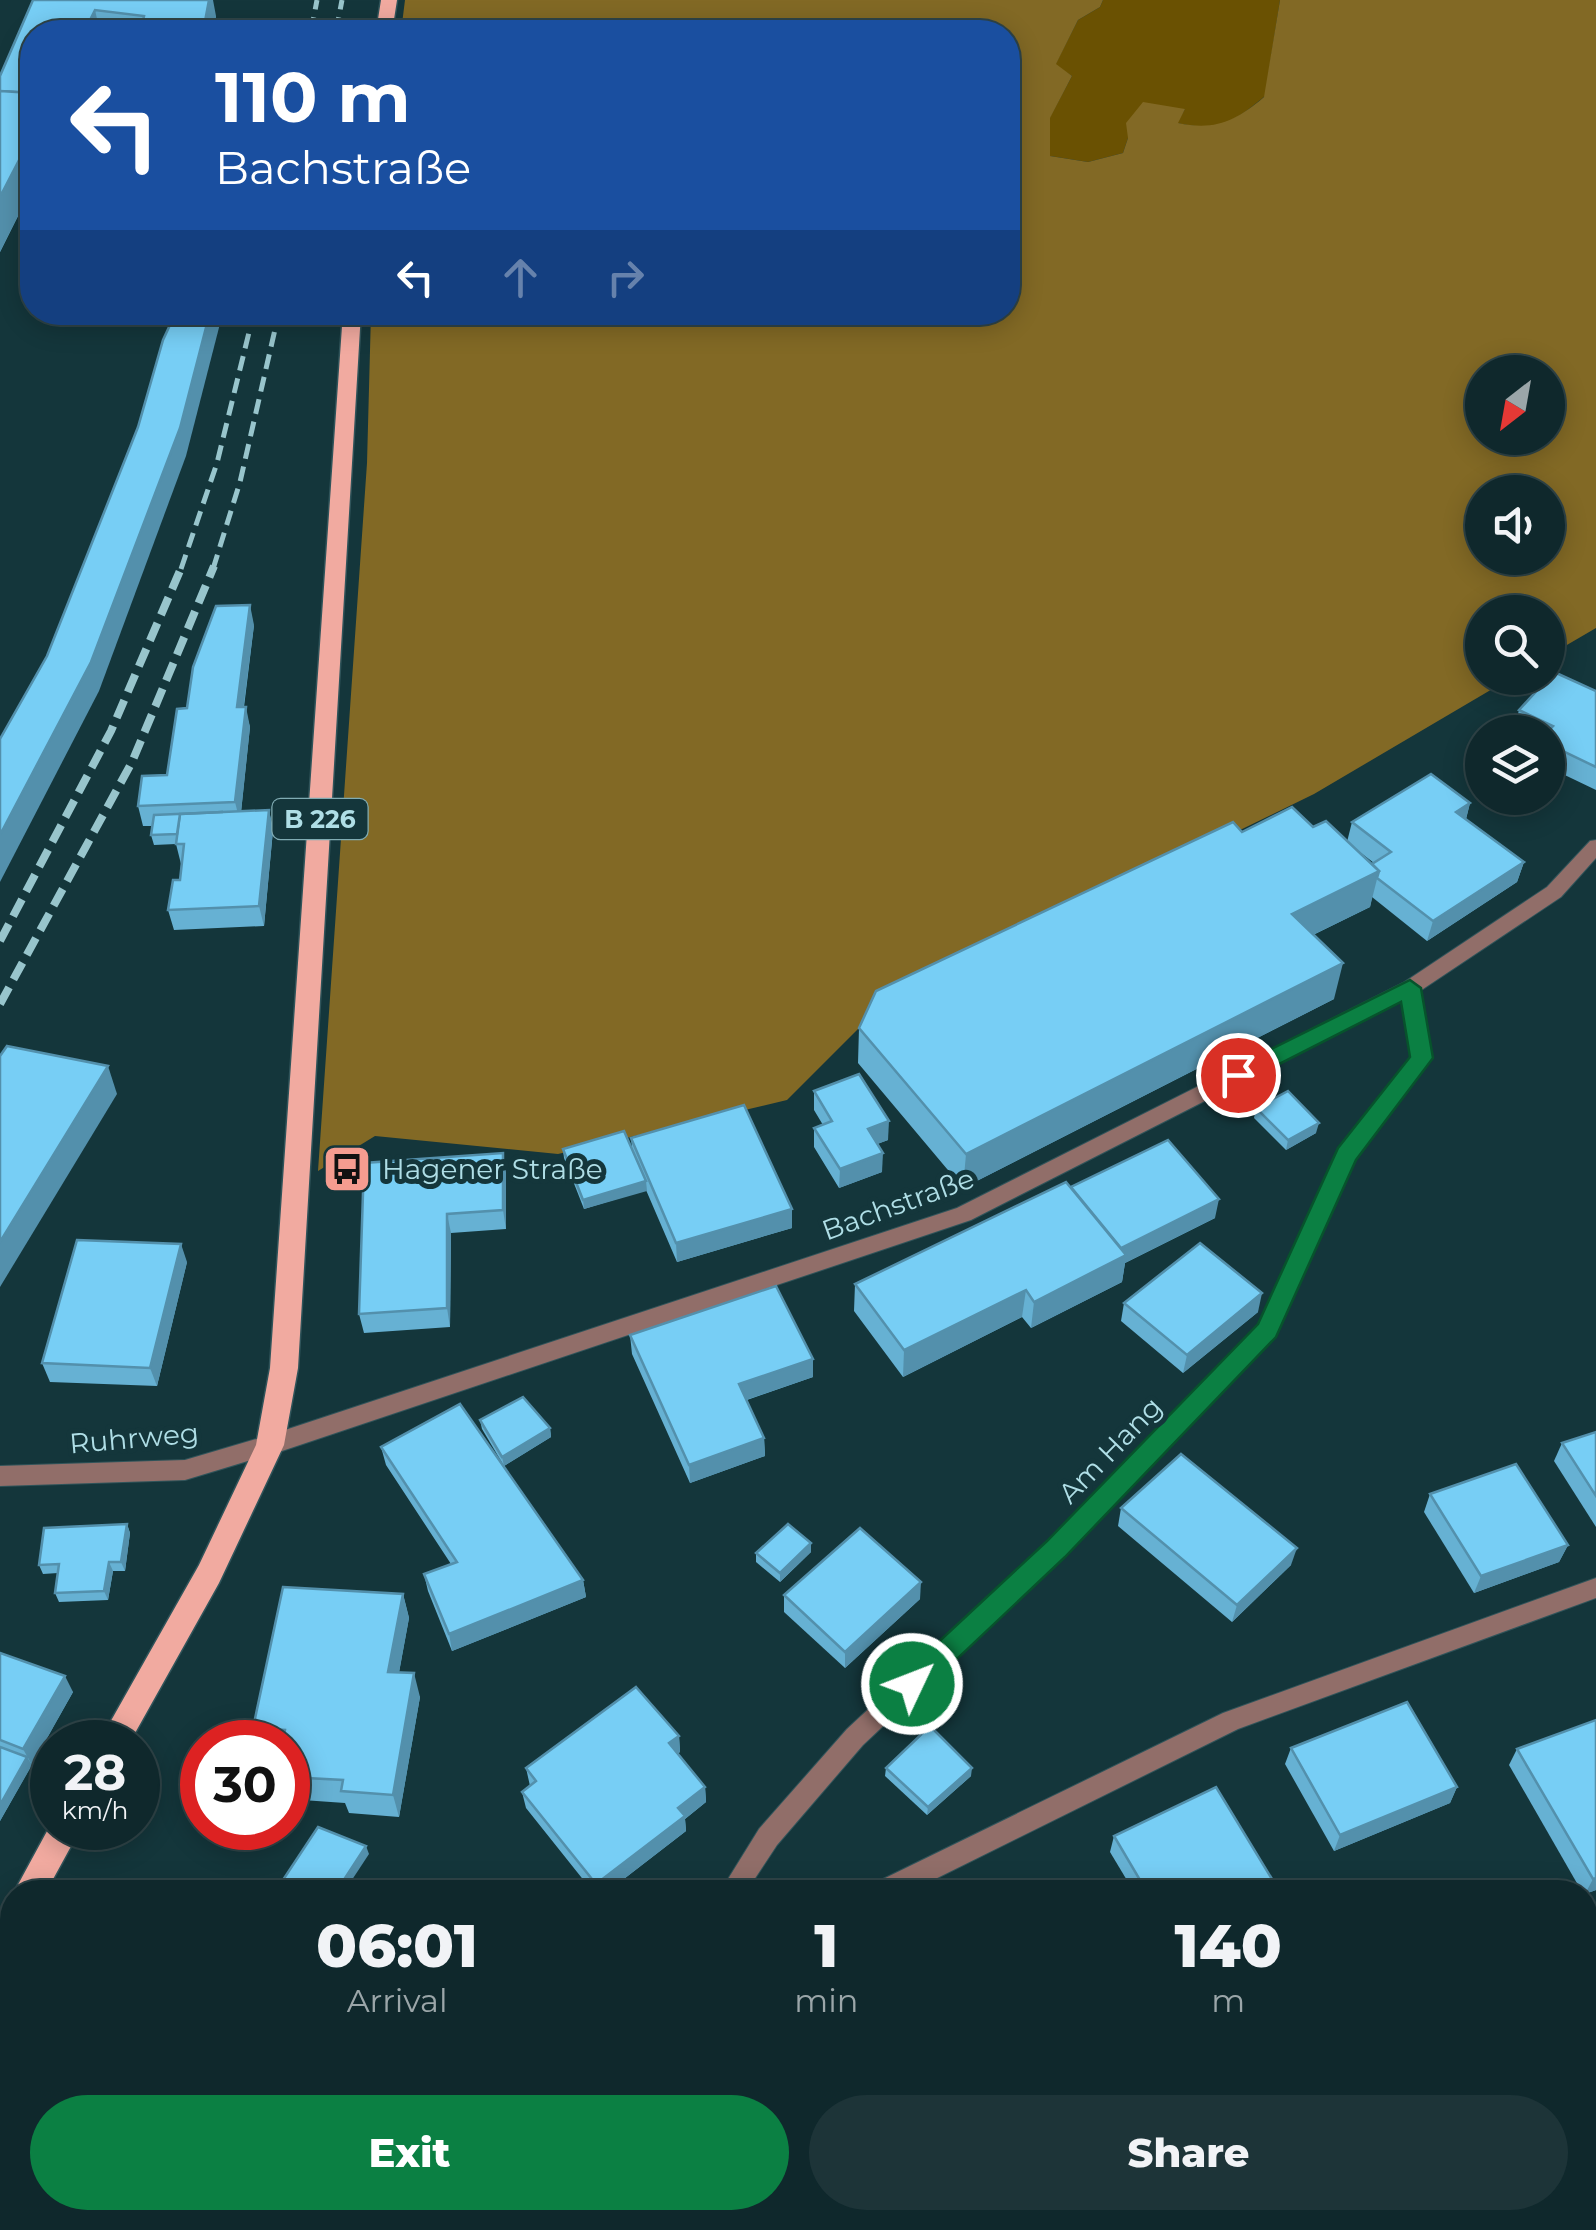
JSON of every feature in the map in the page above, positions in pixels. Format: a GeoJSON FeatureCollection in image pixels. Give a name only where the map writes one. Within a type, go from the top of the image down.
{"type":"FeatureCollection","features":[{"type":"Feature","properties":{"kind":"main road","name":"B 226"},"geometry":{"type":"LineString","coordinates":[[126,1720],[209,1574],[270,1445],[284,1368],[351,325]]}},
{"type":"Feature","properties":{"kind":"main road"},"geometry":{"type":"LineString","coordinates":[[36,1880],[53,1850]]}},
{"type":"Feature","properties":{"kind":"street","name":"Bachstraße"},"geometry":{"type":"LineString","coordinates":[[270,1445],[964,1214],[1410,988],[1554,892],[1596,846]]}},
{"type":"Feature","properties":{"kind":"street","name":"Am Hang"},"geometry":{"type":"LineString","coordinates":[[740,1880],[768,1837],[855,1737],[1056,1549],[1267,1330],[1346,1155],[1422,1058],[1410,988]]}},
{"type":"Feature","properties":{"kind":"street","name":"Ruhrweg"},"geometry":{"type":"LineString","coordinates":[[0,1476],[186,1470],[270,1445]]}},
{"type":"Feature","properties":{"kind":"street"},"geometry":{"type":"LineString","coordinates":[[908,1880],[1231,1721],[1596,1588]]}},
{"type":"Feature","properties":{"kind":"shaded area"},"geometry":{"type":"Polygon","coordinates":[[[405,0],[1103,0],[1100,7],[1078,20],[1056,64],[1072,76],[1050,118],[1050,156],[1088,162],[1123,153],[1128,138],[1126,123],[1143,102],[1185,109],[1178,123],[1203,126],[1234,118],[1264,97],[1280,0],[1596,0],[1596,628],[1565,646],[1565,595],[1465,595],[1465,695],[1482,695],[1314,794],[884,1003],[787,1100],[558,1154],[375,1136],[318,1171],[367,463],[371,325],[1020,325],[1020,20],[402,20],[405,0]]]}},
{"type":"Feature","properties":{"kind":"shaded area"},"geometry":{"type":"Polygon","coordinates":[[[1103,0],[1280,0],[1265,96],[1234,119],[1214,126],[1177,123],[1185,109],[1128,138],[1123,153],[1088,162],[1050,156],[1050,117],[1072,76],[1055,65],[1078,20],[1100,7],[1103,0]]]}},
{"type":"Feature","properties":{"kind":"building"},"geometry":{"type":"Polygon","coordinates":[[[33,0],[209,0],[205,20],[143,20],[144,16],[95,10],[90,20],[24,20],[33,0]]]}},
{"type":"Feature","properties":{"kind":"building"},"geometry":{"type":"Polygon","coordinates":[[[20,30],[20,92],[0,91],[0,76],[20,30]]]}},
{"type":"Feature","properties":{"kind":"building"},"geometry":{"type":"Polygon","coordinates":[[[0,91],[20,92],[20,158],[0,197],[0,91]]]}},
{"type":"Feature","properties":{"kind":"building"},"geometry":{"type":"Polygon","coordinates":[[[170,325],[207,325],[180,428],[91,662],[0,835],[0,739],[47,656],[138,427],[170,325]]]}},
{"type":"Feature","properties":{"kind":"building"},"geometry":{"type":"Polygon","coordinates":[[[250,605],[237,707],[246,707],[235,802],[138,806],[142,776],[167,775],[177,709],[187,708],[193,667],[216,606],[250,605]]]}},
{"type":"Feature","properties":{"kind":"building"},"geometry":{"type":"Polygon","coordinates":[[[1565,677],[1596,691],[1596,767],[1565,752],[1565,715],[1530,715],[1519,710],[1533,695],[1565,695],[1565,677]]]}},
{"type":"Feature","properties":{"kind":"building"},"geometry":{"type":"Polygon","coordinates":[[[1431,774],[1465,799],[1465,806],[1456,812],[1524,862],[1433,921],[1377,878],[1379,871],[1372,864],[1391,852],[1352,822],[1431,774]]]}},
{"type":"Feature","properties":{"kind":"building"},"geometry":{"type":"Polygon","coordinates":[[[1292,807],[1313,827],[1326,821],[1379,871],[1292,914],[1343,963],[966,1154],[859,1028],[876,991],[1233,822],[1242,832],[1292,807]]]}},
{"type":"Feature","properties":{"kind":"building"},"geometry":{"type":"Polygon","coordinates":[[[269,810],[259,906],[168,910],[173,880],[180,880],[184,844],[176,844],[180,814],[269,810]]]}},
{"type":"Feature","properties":{"kind":"building"},"geometry":{"type":"Polygon","coordinates":[[[223,812],[180,814],[177,834],[151,835],[154,815],[223,812]]]}},
{"type":"Feature","properties":{"kind":"building"},"geometry":{"type":"Polygon","coordinates":[[[7,1046],[108,1066],[0,1242],[0,1056],[7,1046]]]}},
{"type":"Feature","properties":{"kind":"building"},"geometry":{"type":"Polygon","coordinates":[[[859,1074],[889,1121],[868,1129],[883,1153],[840,1169],[814,1128],[832,1121],[814,1091],[859,1074]]]}},
{"type":"Feature","properties":{"kind":"building"},"geometry":{"type":"Polygon","coordinates":[[[1288,1091],[1319,1123],[1288,1140],[1256,1108],[1288,1091]]]}},
{"type":"Feature","properties":{"kind":"building"},"geometry":{"type":"Polygon","coordinates":[[[744,1105],[792,1209],[676,1243],[631,1138],[744,1105]]]}},
{"type":"Feature","properties":{"kind":"building"},"geometry":{"type":"Polygon","coordinates":[[[624,1131],[646,1181],[583,1200],[563,1149],[624,1131]]]}},
{"type":"Feature","properties":{"kind":"building"},"geometry":{"type":"Polygon","coordinates":[[[1168,1140],[1219,1199],[1121,1248],[1071,1187],[1168,1140]]]}},
{"type":"Feature","properties":{"kind":"building"},"geometry":{"type":"Polygon","coordinates":[[[503,1153],[503,1210],[447,1214],[447,1308],[359,1314],[364,1163],[503,1153]]]}},
{"type":"Feature","properties":{"kind":"building"},"geometry":{"type":"Polygon","coordinates":[[[1066,1182],[1126,1255],[1034,1302],[1026,1290],[904,1350],[855,1284],[1066,1182]]]}},
{"type":"Feature","properties":{"kind":"building"},"geometry":{"type":"Polygon","coordinates":[[[77,1240],[181,1244],[150,1368],[42,1363],[77,1240]]]}},
{"type":"Feature","properties":{"kind":"building"},"geometry":{"type":"Polygon","coordinates":[[[1200,1243],[1262,1293],[1187,1355],[1124,1303],[1200,1243]]]}},
{"type":"Feature","properties":{"kind":"building"},"geometry":{"type":"Polygon","coordinates":[[[776,1286],[813,1359],[739,1384],[764,1438],[689,1465],[630,1335],[776,1286]]]}},
{"type":"Feature","properties":{"kind":"building"},"geometry":{"type":"Polygon","coordinates":[[[523,1397],[550,1428],[502,1457],[480,1420],[523,1397]]]}},
{"type":"Feature","properties":{"kind":"building"},"geometry":{"type":"Polygon","coordinates":[[[460,1404],[583,1580],[449,1634],[424,1574],[457,1562],[381,1447],[460,1404]]]}},
{"type":"Feature","properties":{"kind":"building"},"geometry":{"type":"Polygon","coordinates":[[[1596,1432],[1596,1496],[1562,1443],[1596,1432]]]}},
{"type":"Feature","properties":{"kind":"building"},"geometry":{"type":"Polygon","coordinates":[[[1181,1454],[1297,1548],[1237,1605],[1121,1508],[1181,1454]]]}},
{"type":"Feature","properties":{"kind":"building"},"geometry":{"type":"Polygon","coordinates":[[[1516,1464],[1568,1545],[1481,1576],[1430,1494],[1516,1464]]]}},
{"type":"Feature","properties":{"kind":"building"},"geometry":{"type":"Polygon","coordinates":[[[127,1524],[121,1562],[109,1562],[104,1591],[55,1593],[59,1564],[39,1565],[44,1528],[127,1524]]]}},
{"type":"Feature","properties":{"kind":"building"},"geometry":{"type":"Polygon","coordinates":[[[788,1524],[811,1543],[780,1573],[756,1553],[788,1524]]]}},
{"type":"Feature","properties":{"kind":"building"},"geometry":{"type":"Polygon","coordinates":[[[860,1528],[921,1582],[845,1652],[784,1595],[860,1528]]]}},
{"type":"Feature","properties":{"kind":"building"},"geometry":{"type":"Polygon","coordinates":[[[283,1587],[403,1594],[388,1672],[414,1673],[393,1795],[341,1791],[343,1780],[310,1778],[310,1720],[255,1720],[283,1587]]]}},
{"type":"Feature","properties":{"kind":"building"},"geometry":{"type":"Polygon","coordinates":[[[0,1653],[65,1676],[40,1720],[30,1720],[30,1737],[23,1749],[0,1740],[0,1653]]]}},
{"type":"Feature","properties":{"kind":"building"},"geometry":{"type":"Polygon","coordinates":[[[636,1687],[679,1736],[669,1743],[705,1787],[678,1808],[685,1816],[601,1880],[593,1880],[522,1792],[536,1781],[526,1768],[636,1687]]]}},
{"type":"Feature","properties":{"kind":"building"},"geometry":{"type":"Polygon","coordinates":[[[1407,1702],[1457,1787],[1340,1835],[1291,1748],[1407,1702]]]}},
{"type":"Feature","properties":{"kind":"building"},"geometry":{"type":"Polygon","coordinates":[[[1596,1720],[1596,1878],[1593,1879],[1517,1749],[1596,1720]]]}},
{"type":"Feature","properties":{"kind":"building"},"geometry":{"type":"Polygon","coordinates":[[[930,1726],[972,1768],[928,1807],[886,1768],[930,1726]]]}},
{"type":"Feature","properties":{"kind":"building"},"geometry":{"type":"Polygon","coordinates":[[[0,1747],[27,1757],[0,1805],[0,1747]]]}},
{"type":"Feature","properties":{"kind":"building"},"geometry":{"type":"Polygon","coordinates":[[[1216,1787],[1273,1880],[1140,1880],[1114,1836],[1216,1787]]]}},
{"type":"Feature","properties":{"kind":"building"},"geometry":{"type":"Polygon","coordinates":[[[318,1827],[366,1846],[344,1880],[283,1880],[303,1850],[310,1850],[310,1839],[318,1827]]]}},
{"type":"Feature","properties":{"kind":"railway"},"geometry":{"type":"LineString","coordinates":[[313,20],[317,0]]}},
{"type":"Feature","properties":{"kind":"railway"},"geometry":{"type":"LineString","coordinates":[[338,20],[342,0]]}},
{"type":"Feature","properties":{"kind":"railway"},"geometry":{"type":"LineString","coordinates":[[181,569],[217,463],[251,325]]}},
{"type":"Feature","properties":{"kind":"railway"},"geometry":{"type":"LineString","coordinates":[[214,567],[240,482],[276,325]]}},
{"type":"Feature","properties":{"kind":"railway"},"geometry":{"type":"LineString","coordinates":[[0,941],[111,731],[182,566]]}},
{"type":"Feature","properties":{"kind":"railway"},"geometry":{"type":"LineString","coordinates":[[0,1004],[132,762],[214,567]]}},
{"type":"Feature","properties":{"kind":"place","name":"Hagener Straße"},"geometry":{"type":"Point","coordinates":[347,1169]}},
{"type":"Feature","properties":{"kind":"route"},"geometry":{"type":"LineString","coordinates":[[912,1684],[1056,1549],[1267,1330],[1346,1155],[1422,1058],[1410,988],[1238,1075]]}}]}
